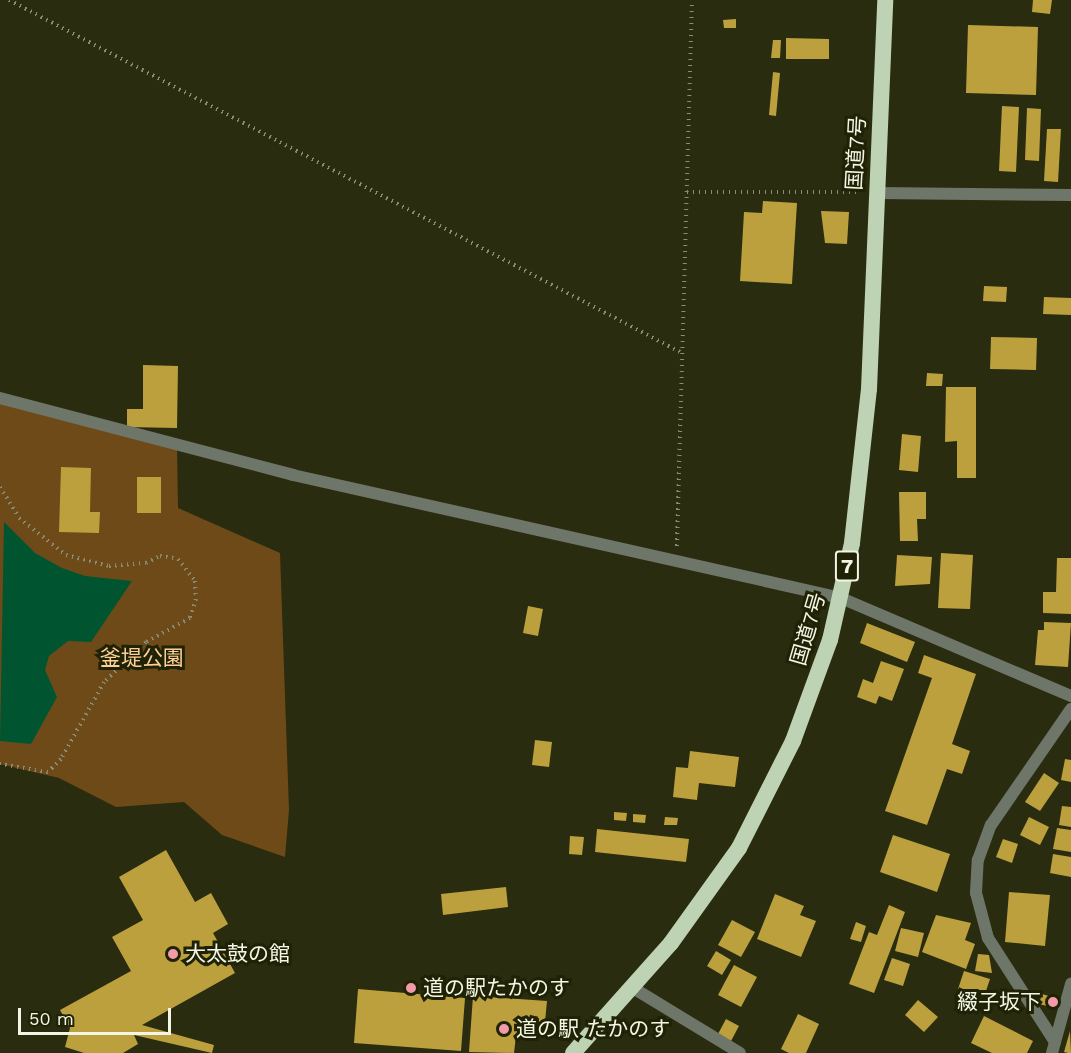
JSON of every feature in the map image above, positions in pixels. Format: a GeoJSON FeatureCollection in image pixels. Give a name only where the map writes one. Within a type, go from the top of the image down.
{"type":"FeatureCollection","features":[{"type":"Feature","properties":{"kind":"highway","name":"国道7号"},"geometry":{"type":"LineString","coordinates":[[573,1053],[633,988],[711,891],[766,799],[816,681],[841,598],[854,532],[868,400],[885,0]]}},
{"type":"Feature","properties":{"kind":"street"},"geometry":{"type":"LineString","coordinates":[[877,192],[1071,195]]}},
{"type":"Feature","properties":{"kind":"street"},"geometry":{"type":"LineString","coordinates":[[0,398],[293,475],[841,598],[1071,696]]}},
{"type":"Feature","properties":{"kind":"street"},"geometry":{"type":"LineString","coordinates":[[1053,1048],[988,938],[976,893],[978,860],[991,825],[1071,709]]}},
{"type":"Feature","properties":{"kind":"street"},"geometry":{"type":"LineString","coordinates":[[1053,1048],[1071,984]]}},
{"type":"Feature","properties":{"kind":"street"},"geometry":{"type":"LineString","coordinates":[[633,988],[740,1053]]}},
{"type":"Feature","properties":{"kind":"path"},"geometry":{"type":"LineString","coordinates":[[9,0],[682,353]]}},
{"type":"Feature","properties":{"kind":"path"},"geometry":{"type":"LineString","coordinates":[[677,561],[692,0]]}},
{"type":"Feature","properties":{"kind":"path"},"geometry":{"type":"LineString","coordinates":[[687,192],[877,192]]}},
{"type":"Feature","properties":{"kind":"path"},"geometry":{"type":"LineString","coordinates":[[0,487],[20,518],[66,555],[109,566],[146,563],[160,556],[178,559],[195,581],[196,599],[190,618],[146,642],[104,682],[61,759],[48,772],[0,764]]}},
{"type":"Feature","properties":{"kind":"green space","name":"釜堤公園"},"geometry":{"type":"Polygon","coordinates":[[[0,401],[177,445],[178,508],[280,553],[289,810],[285,857],[222,835],[184,802],[116,807],[59,778],[0,764],[0,401]]]}},
{"type":"Feature","properties":{"kind":"shaded area"},"geometry":{"type":"Polygon","coordinates":[[[4,522],[35,553],[62,568],[85,576],[132,581],[91,642],[68,641],[49,656],[45,670],[57,697],[31,744],[0,741],[4,522]]]}},
{"type":"Feature","properties":{"kind":"building"},"geometry":{"type":"Polygon","coordinates":[[[1033,0],[1052,0],[1050,14],[1032,12],[1033,0]]]}},
{"type":"Feature","properties":{"kind":"building"},"geometry":{"type":"Polygon","coordinates":[[[736,19],[736,28],[724,28],[723,20],[736,19]]]}},
{"type":"Feature","properties":{"kind":"building"},"geometry":{"type":"Polygon","coordinates":[[[968,25],[1038,27],[1036,95],[966,93],[968,25]]]}},
{"type":"Feature","properties":{"kind":"building"},"geometry":{"type":"Polygon","coordinates":[[[786,38],[829,39],[829,59],[786,59],[786,38]]]}},
{"type":"Feature","properties":{"kind":"building"},"geometry":{"type":"Polygon","coordinates":[[[773,40],[781,40],[780,58],[771,58],[773,40]]]}},
{"type":"Feature","properties":{"kind":"building"},"geometry":{"type":"Polygon","coordinates":[[[773,72],[780,73],[776,116],[769,115],[773,72]]]}},
{"type":"Feature","properties":{"kind":"building"},"geometry":{"type":"Polygon","coordinates":[[[1002,106],[1019,107],[1016,172],[999,171],[1002,106]]]}},
{"type":"Feature","properties":{"kind":"building"},"geometry":{"type":"Polygon","coordinates":[[[1027,108],[1041,109],[1039,161],[1025,160],[1027,108]]]}},
{"type":"Feature","properties":{"kind":"building"},"geometry":{"type":"Polygon","coordinates":[[[1047,129],[1061,129],[1058,182],[1044,181],[1047,129]]]}},
{"type":"Feature","properties":{"kind":"building"},"geometry":{"type":"Polygon","coordinates":[[[763,201],[797,203],[792,284],[740,281],[744,212],[762,213],[763,201]]]}},
{"type":"Feature","properties":{"kind":"building"},"geometry":{"type":"Polygon","coordinates":[[[821,211],[849,212],[847,244],[825,243],[821,211]]]}},
{"type":"Feature","properties":{"kind":"building"},"geometry":{"type":"Polygon","coordinates":[[[984,286],[1007,287],[1006,302],[983,301],[984,286]]]}},
{"type":"Feature","properties":{"kind":"building"},"geometry":{"type":"Polygon","coordinates":[[[1044,297],[1071,298],[1071,315],[1043,314],[1044,297]]]}},
{"type":"Feature","properties":{"kind":"building"},"geometry":{"type":"Polygon","coordinates":[[[991,337],[1037,338],[1036,370],[990,369],[991,337]]]}},
{"type":"Feature","properties":{"kind":"building"},"geometry":{"type":"Polygon","coordinates":[[[143,365],[178,366],[177,428],[127,427],[127,409],[143,409],[143,365]]]}},
{"type":"Feature","properties":{"kind":"building"},"geometry":{"type":"Polygon","coordinates":[[[927,373],[943,374],[942,386],[926,386],[927,373]]]}},
{"type":"Feature","properties":{"kind":"building"},"geometry":{"type":"Polygon","coordinates":[[[946,387],[976,387],[976,478],[957,478],[957,441],[945,442],[946,387]]]}},
{"type":"Feature","properties":{"kind":"building"},"geometry":{"type":"Polygon","coordinates":[[[902,434],[921,436],[918,472],[899,470],[902,434]]]}},
{"type":"Feature","properties":{"kind":"building"},"geometry":{"type":"Polygon","coordinates":[[[61,467],[91,468],[90,512],[100,512],[99,533],[59,532],[61,467]]]}},
{"type":"Feature","properties":{"kind":"building"},"geometry":{"type":"Polygon","coordinates":[[[137,477],[161,477],[161,513],[137,513],[137,477]]]}},
{"type":"Feature","properties":{"kind":"building"},"geometry":{"type":"Polygon","coordinates":[[[899,492],[926,492],[926,519],[917,519],[918,541],[900,541],[899,492]]]}},
{"type":"Feature","properties":{"kind":"building"},"geometry":{"type":"Polygon","coordinates":[[[941,553],[973,555],[970,609],[938,608],[941,553]]]}},
{"type":"Feature","properties":{"kind":"building"},"geometry":{"type":"Polygon","coordinates":[[[897,555],[932,557],[930,584],[895,586],[897,555]]]}},
{"type":"Feature","properties":{"kind":"building"},"geometry":{"type":"Polygon","coordinates":[[[1057,558],[1071,558],[1071,614],[1043,613],[1043,592],[1056,592],[1057,558]]]}},
{"type":"Feature","properties":{"kind":"building"},"geometry":{"type":"Polygon","coordinates":[[[528,606],[543,609],[538,636],[523,633],[528,606]]]}},
{"type":"Feature","properties":{"kind":"building"},"geometry":{"type":"Polygon","coordinates":[[[1044,622],[1071,623],[1068,667],[1035,665],[1038,630],[1044,630],[1044,622]]]}},
{"type":"Feature","properties":{"kind":"building"},"geometry":{"type":"Polygon","coordinates":[[[867,623],[915,642],[907,662],[860,643],[867,623]]]}},
{"type":"Feature","properties":{"kind":"building"},"geometry":{"type":"Polygon","coordinates":[[[924,655],[976,674],[952,744],[970,751],[962,774],[947,769],[927,825],[885,811],[932,678],[918,673],[924,655]]]}},
{"type":"Feature","properties":{"kind":"building"},"geometry":{"type":"Polygon","coordinates":[[[881,661],[904,669],[892,701],[879,696],[876,704],[857,697],[863,679],[873,683],[881,661]]]}},
{"type":"Feature","properties":{"kind":"building"},"geometry":{"type":"Polygon","coordinates":[[[535,740],[552,742],[549,767],[532,765],[535,740]]]}},
{"type":"Feature","properties":{"kind":"building"},"geometry":{"type":"Polygon","coordinates":[[[690,751],[739,757],[735,787],[699,783],[697,800],[673,797],[676,767],[688,768],[690,751]]]}},
{"type":"Feature","properties":{"kind":"building"},"geometry":{"type":"Polygon","coordinates":[[[1065,759],[1071,760],[1071,782],[1061,780],[1065,759]]]}},
{"type":"Feature","properties":{"kind":"building"},"geometry":{"type":"Polygon","coordinates":[[[1044,773],[1059,783],[1040,811],[1025,802],[1044,773]]]}},
{"type":"Feature","properties":{"kind":"building"},"geometry":{"type":"Polygon","coordinates":[[[1062,806],[1071,807],[1071,827],[1059,825],[1062,806]]]}},
{"type":"Feature","properties":{"kind":"building"},"geometry":{"type":"Polygon","coordinates":[[[614,812],[627,813],[626,821],[614,820],[614,812]]]}},
{"type":"Feature","properties":{"kind":"building"},"geometry":{"type":"Polygon","coordinates":[[[633,814],[646,815],[645,823],[633,822],[633,814]]]}},
{"type":"Feature","properties":{"kind":"building"},"geometry":{"type":"Polygon","coordinates":[[[665,817],[678,818],[677,825],[664,825],[665,817]]]}},
{"type":"Feature","properties":{"kind":"building"},"geometry":{"type":"Polygon","coordinates":[[[1029,817],[1049,827],[1040,845],[1020,835],[1029,817]]]}},
{"type":"Feature","properties":{"kind":"building"},"geometry":{"type":"Polygon","coordinates":[[[1057,828],[1071,830],[1071,852],[1053,849],[1057,828]]]}},
{"type":"Feature","properties":{"kind":"building"},"geometry":{"type":"Polygon","coordinates":[[[597,829],[689,839],[686,862],[595,852],[597,829]]]}},
{"type":"Feature","properties":{"kind":"building"},"geometry":{"type":"Polygon","coordinates":[[[893,835],[950,854],[937,892],[880,872],[893,835]]]}},
{"type":"Feature","properties":{"kind":"building"},"geometry":{"type":"Polygon","coordinates":[[[570,836],[584,837],[582,855],[569,854],[570,836]]]}},
{"type":"Feature","properties":{"kind":"building"},"geometry":{"type":"Polygon","coordinates":[[[1003,839],[1018,844],[1012,863],[996,857],[1003,839]]]}},
{"type":"Feature","properties":{"kind":"building","name":"大太鼓の館"},"geometry":{"type":"Polygon","coordinates":[[[166,850],[195,902],[211,893],[228,924],[213,933],[235,973],[142,1025],[214,1045],[212,1053],[134,1035],[138,1044],[123,1053],[84,1053],[65,1047],[70,1028],[60,1010],[131,971],[112,937],[143,920],[119,877],[166,850]]]}},
{"type":"Feature","properties":{"kind":"building"},"geometry":{"type":"Polygon","coordinates":[[[1053,854],[1071,857],[1071,877],[1050,873],[1053,854]]]}},
{"type":"Feature","properties":{"kind":"building"},"geometry":{"type":"Polygon","coordinates":[[[506,887],[508,907],[443,915],[441,894],[506,887]]]}},
{"type":"Feature","properties":{"kind":"building"},"geometry":{"type":"Polygon","coordinates":[[[1009,892],[1050,895],[1045,946],[1005,942],[1009,892]]]}},
{"type":"Feature","properties":{"kind":"building"},"geometry":{"type":"Polygon","coordinates":[[[775,894],[804,906],[800,915],[816,921],[801,957],[757,939],[775,894]]]}},
{"type":"Feature","properties":{"kind":"building"},"geometry":{"type":"Polygon","coordinates":[[[889,905],[905,912],[874,993],[849,984],[869,932],[877,935],[889,905]]]}},
{"type":"Feature","properties":{"kind":"building"},"geometry":{"type":"Polygon","coordinates":[[[936,915],[971,923],[965,940],[975,944],[966,969],[922,952],[936,915]]]}},
{"type":"Feature","properties":{"kind":"building"},"geometry":{"type":"Polygon","coordinates":[[[732,920],[755,932],[741,957],[718,945],[732,920]]]}},
{"type":"Feature","properties":{"kind":"building"},"geometry":{"type":"Polygon","coordinates":[[[856,922],[866,926],[861,942],[850,939],[856,922]]]}},
{"type":"Feature","properties":{"kind":"building"},"geometry":{"type":"Polygon","coordinates":[[[901,928],[924,933],[918,957],[895,951],[901,928]]]}},
{"type":"Feature","properties":{"kind":"building"},"geometry":{"type":"Polygon","coordinates":[[[716,951],[731,960],[722,975],[707,966],[716,951]]]}},
{"type":"Feature","properties":{"kind":"building"},"geometry":{"type":"Polygon","coordinates":[[[978,954],[989,955],[992,973],[975,971],[978,954]]]}},
{"type":"Feature","properties":{"kind":"building"},"geometry":{"type":"Polygon","coordinates":[[[892,958],[910,964],[903,986],[884,980],[892,958]]]}},
{"type":"Feature","properties":{"kind":"building"},"geometry":{"type":"Polygon","coordinates":[[[734,965],[757,977],[741,1007],[718,995],[734,965]]]}},
{"type":"Feature","properties":{"kind":"building"},"geometry":{"type":"Polygon","coordinates":[[[964,971],[990,979],[984,997],[958,989],[964,971]]]}},
{"type":"Feature","properties":{"kind":"building"},"geometry":{"type":"Polygon","coordinates":[[[358,989],[465,998],[461,1051],[354,1043],[358,989]]]}},
{"type":"Feature","properties":{"kind":"building"},"geometry":{"type":"Polygon","coordinates":[[[1042,994],[1049,996],[1047,1006],[1039,1004],[1042,994]]]}},
{"type":"Feature","properties":{"kind":"building","name":"道の駅 たかのす"},"geometry":{"type":"Polygon","coordinates":[[[473,996],[547,1001],[545,1022],[528,1036],[516,1036],[514,1053],[469,1052],[473,996]]]}},
{"type":"Feature","properties":{"kind":"building"},"geometry":{"type":"Polygon","coordinates":[[[918,1000],[938,1017],[924,1032],[905,1015],[918,1000]]]}},
{"type":"Feature","properties":{"kind":"building"},"geometry":{"type":"Polygon","coordinates":[[[798,1014],[819,1024],[806,1053],[789,1053],[781,1049],[798,1014]]]}},
{"type":"Feature","properties":{"kind":"building"},"geometry":{"type":"Polygon","coordinates":[[[984,1016],[1033,1041],[1027,1053],[992,1053],[971,1043],[984,1016]]]}},
{"type":"Feature","properties":{"kind":"building"},"geometry":{"type":"Polygon","coordinates":[[[726,1019],[739,1026],[731,1041],[718,1034],[726,1019]]]}},
{"type":"Feature","properties":{"kind":"building"},"geometry":{"type":"Polygon","coordinates":[[[1070,1031],[1071,1053],[1068,1053],[1064,1052],[1070,1031]]]}},
{"type":"Feature","properties":{"kind":"place","name":"大太鼓の館"},"geometry":{"type":"Point","coordinates":[173,954]}},
{"type":"Feature","properties":{"kind":"place","name":"道の駅たかのす"},"geometry":{"type":"Point","coordinates":[411,988]}},
{"type":"Feature","properties":{"kind":"place","name":"綴子坂下"},"geometry":{"type":"Point","coordinates":[1053,1002]}},
{"type":"Feature","properties":{"kind":"place","name":"道の駅 たかのす"},"geometry":{"type":"Point","coordinates":[504,1029]}}]}
